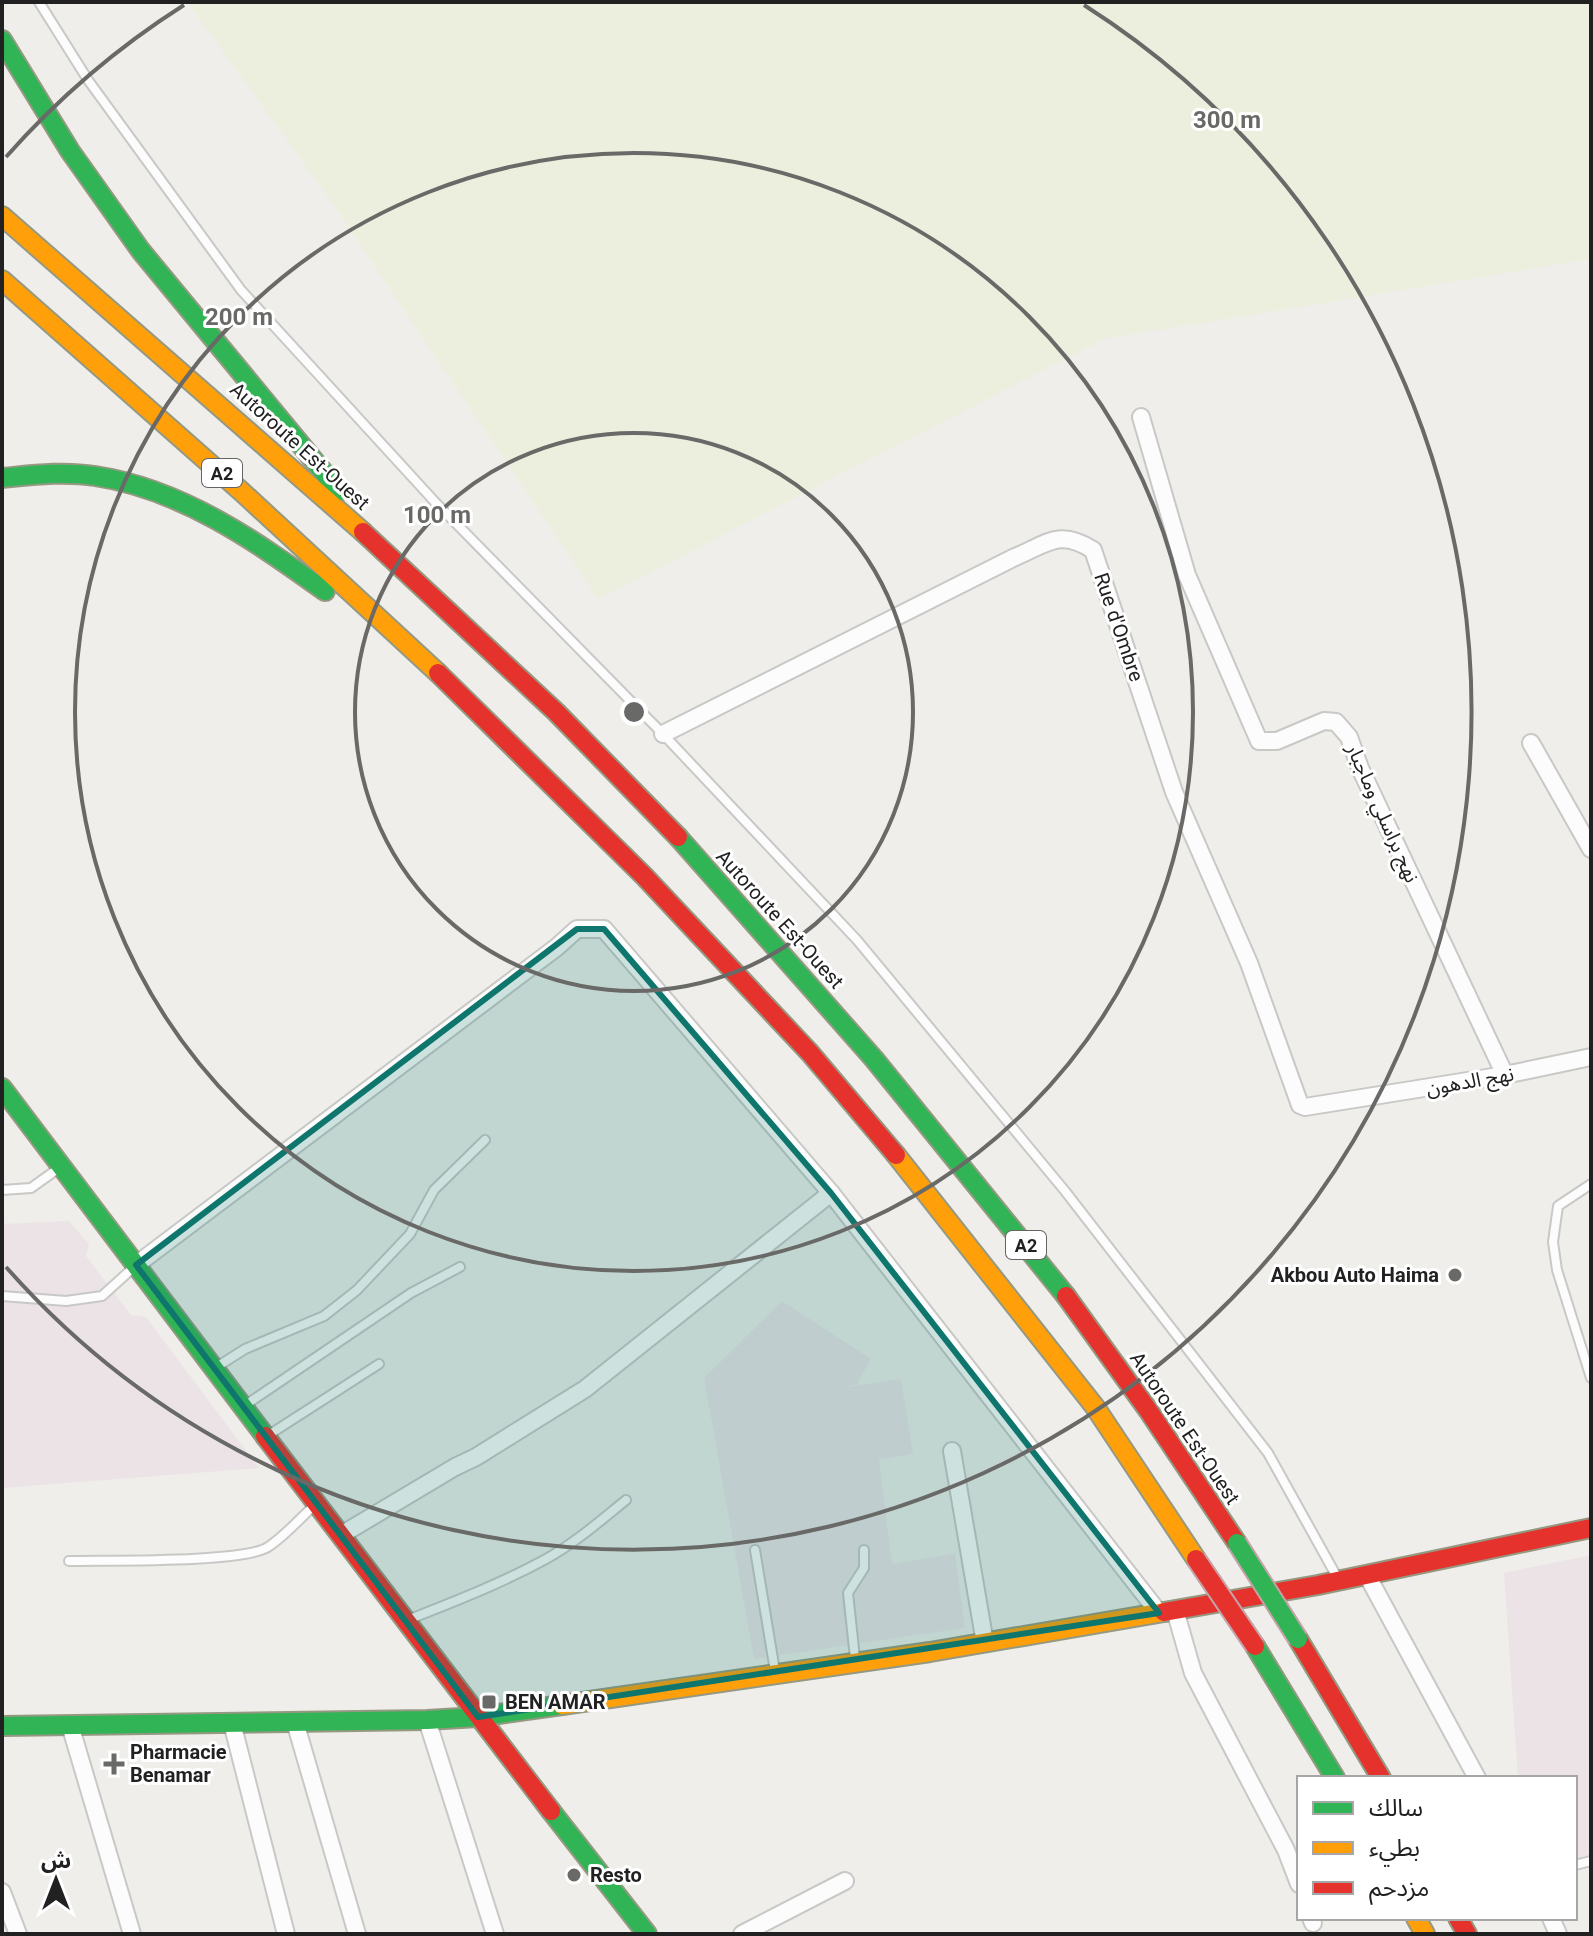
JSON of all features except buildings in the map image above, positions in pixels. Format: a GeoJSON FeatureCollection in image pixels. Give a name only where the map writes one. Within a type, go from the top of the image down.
{"type":"FeatureCollection","features":[{"type":"Feature","properties":{"kind":"main road"},"geometry":{"type":"LineString","coordinates":[[2,40],[70,150],[155,268],[399,563]]}},
{"type":"Feature","properties":{"kind":"main road","name":"Autoroute Est-Ouest"},"geometry":{"type":"LineString","coordinates":[[2,216],[399,563],[632,789],[814,989],[1054,1280],[1141,1399],[1298,1639],[1380,1776]]}},
{"type":"Feature","properties":{"kind":"main road","name":"A2"},"geometry":{"type":"LineString","coordinates":[[2,280],[242,492],[437,672],[644,876],[829,1075],[915,1177],[1095,1407],[1255,1646],[1334,1776]]}},
{"type":"Feature","properties":{"kind":"main road"},"geometry":{"type":"LineString","coordinates":[[2,478],[53,474],[106,478],[151,487],[192,504],[256,542],[437,672]]}},
{"type":"Feature","properties":{"kind":"main road"},"geometry":{"type":"LineString","coordinates":[[2,1088],[478,1717],[647,1934]]}},
{"type":"Feature","properties":{"kind":"main road"},"geometry":{"type":"LineString","coordinates":[[2,1726],[478,1717],[985,1643],[1367,1575],[1591,1528]]}},
{"type":"Feature","properties":{"kind":"street","name":"نهج براسلي وماجبار"},"geometry":{"type":"LineString","coordinates":[[1141,417],[1187,575],[1259,741],[1277,741],[1324,721],[1336,722],[1349,737],[1360,768],[1505,1075]]}},
{"type":"Feature","properties":{"kind":"street","name":"Rue d'Ombre"},"geometry":{"type":"LineString","coordinates":[[663,734],[1013,558],[1063,537],[1079,541],[1093,550],[1174,792],[1249,963],[1300,1105],[1348,1102]]}},
{"type":"Feature","properties":{"kind":"street"},"geometry":{"type":"LineString","coordinates":[[1531,743],[1591,849]]}},
{"type":"Feature","properties":{"kind":"street"},"geometry":{"type":"LineString","coordinates":[[136,1265],[577,929],[604,929],[831,1193],[1167,1611],[1193,1673],[1279,1836],[1297,1879]]}},
{"type":"Feature","properties":{"kind":"street","name":"نهج الدهون"},"geometry":{"type":"LineString","coordinates":[[1348,1102],[1591,1057]]}},
{"type":"Feature","properties":{"kind":"street"},"geometry":{"type":"LineString","coordinates":[[341,1535],[585,1389],[831,1193]]}},
{"type":"Feature","properties":{"kind":"street"},"geometry":{"type":"LineString","coordinates":[[952,1451],[985,1643]]}},
{"type":"Feature","properties":{"kind":"street"},"geometry":{"type":"LineString","coordinates":[[1367,1575],[1476,1776]]}},
{"type":"Feature","properties":{"kind":"street"},"geometry":{"type":"LineString","coordinates":[[427,1720],[495,1934]]}},
{"type":"Feature","properties":{"kind":"street"},"geometry":{"type":"LineString","coordinates":[[295,1722],[357,1934]]}},
{"type":"Feature","properties":{"kind":"street"},"geometry":{"type":"LineString","coordinates":[[232,1723],[286,1934]]}},
{"type":"Feature","properties":{"kind":"street"},"geometry":{"type":"LineString","coordinates":[[70,1725],[132,1934]]}},
{"type":"Feature","properties":{"kind":"street"},"geometry":{"type":"LineString","coordinates":[[742,1934],[845,1881]]}},
{"type":"Feature","properties":{"kind":"street"},"geometry":{"type":"LineString","coordinates":[[2,1892],[18,1934]]}},
{"type":"Feature","properties":{"kind":"lane"},"geometry":{"type":"LineString","coordinates":[[39,2],[88,80],[241,290],[435,502],[663,734],[857,940],[1065,1191],[1268,1453],[1339,1580]]}},
{"type":"Feature","properties":{"kind":"lane"},"geometry":{"type":"LineString","coordinates":[[215,1369],[245,1349],[324,1316],[357,1290],[410,1234],[434,1190],[485,1140]]}},
{"type":"Feature","properties":{"kind":"lane"},"geometry":{"type":"LineString","coordinates":[[2,1190],[31,1188],[62,1166]]}},
{"type":"Feature","properties":{"kind":"lane"},"geometry":{"type":"LineString","coordinates":[[1591,1184],[1558,1206],[1553,1242],[1557,1270],[1591,1378]]}},
{"type":"Feature","properties":{"kind":"lane"},"geometry":{"type":"LineString","coordinates":[[2,1296],[66,1301],[102,1296],[136,1265]]}},
{"type":"Feature","properties":{"kind":"lane"},"geometry":{"type":"LineString","coordinates":[[243,1407],[411,1293],[460,1267]]}},
{"type":"Feature","properties":{"kind":"lane"},"geometry":{"type":"LineString","coordinates":[[266,1437],[379,1364]]}},
{"type":"Feature","properties":{"kind":"lane"},"geometry":{"type":"LineString","coordinates":[[405,1620],[472,1595],[548,1558],[586,1533],[626,1500]]}},
{"type":"Feature","properties":{"kind":"lane"},"geometry":{"type":"LineString","coordinates":[[69,1561],[253,1553],[267,1548],[317,1503]]}},
{"type":"Feature","properties":{"kind":"lane"},"geometry":{"type":"LineString","coordinates":[[755,1550],[776,1675]]}},
{"type":"Feature","properties":{"kind":"lane"},"geometry":{"type":"LineString","coordinates":[[855,1663],[848,1593],[864,1568],[864,1550]]}},
{"type":"Feature","properties":{"kind":"highlighted area"},"geometry":{"type":"Polygon","coordinates":[[[577,929],[604,929],[831,1193],[1159,1613],[478,1717],[136,1265],[577,929]]]}},
{"type":"Feature","properties":{"kind":"shaded area"},"geometry":{"type":"Polygon","coordinates":[[[69,1221],[89,1244],[86,1256],[131,1315],[146,1317],[259,1468],[2,1488],[2,1224],[69,1221]]]}},
{"type":"Feature","properties":{"kind":"shaded area"},"geometry":{"type":"Polygon","coordinates":[[[782,1301],[871,1359],[857,1384],[840,1388],[901,1379],[913,1454],[879,1460],[892,1564],[955,1553],[965,1628],[754,1659],[704,1378],[782,1301]]]}},
{"type":"Feature","properties":{"kind":"shaded area"},"geometry":{"type":"Polygon","coordinates":[[[1591,1555],[1591,1856],[1577,1860],[1577,1776],[1518,1776],[1504,1573],[1591,1555]]]}},
{"type":"Feature","properties":{"kind":"green space"},"geometry":{"type":"Polygon","coordinates":[[[187,2],[1591,2],[1591,259],[1104,339],[598,599],[331,201],[187,2]]]}},
{"type":"Feature","properties":{"kind":"traffic: fast"},"geometry":{"type":"LineString","coordinates":[[2,40],[70,151],[141,251],[339,491]]}},
{"type":"Feature","properties":{"kind":"traffic: fast"},"geometry":{"type":"LineString","coordinates":[[2,478],[48,474],[95,476],[158,492],[244,536],[325,591]]}},
{"type":"Feature","properties":{"kind":"traffic: fast"},"geometry":{"type":"LineString","coordinates":[[678,837],[874,1059],[1066,1296]]}},
{"type":"Feature","properties":{"kind":"traffic: fast"},"geometry":{"type":"LineString","coordinates":[[2,1088],[265,1436]]}},
{"type":"Feature","properties":{"kind":"traffic: fast"},"geometry":{"type":"LineString","coordinates":[[1237,1543],[1298,1639]]}},
{"type":"Feature","properties":{"kind":"traffic: fast"},"geometry":{"type":"LineString","coordinates":[[1255,1646],[1334,1776]]}},
{"type":"Feature","properties":{"kind":"traffic: fast"},"geometry":{"type":"LineString","coordinates":[[2,1726],[427,1720],[478,1717],[562,1705]]}},
{"type":"Feature","properties":{"kind":"traffic: fast"},"geometry":{"type":"LineString","coordinates":[[551,1811],[647,1934]]}},
{"type":"Feature","properties":{"kind":"traffic: slow"},"geometry":{"type":"LineString","coordinates":[[2,216],[363,532]]}},
{"type":"Feature","properties":{"kind":"traffic: slow"},"geometry":{"type":"LineString","coordinates":[[2,280],[242,492],[438,673]]}},
{"type":"Feature","properties":{"kind":"traffic: slow"},"geometry":{"type":"LineString","coordinates":[[896,1155],[1095,1407],[1196,1559]]}},
{"type":"Feature","properties":{"kind":"traffic: slow"},"geometry":{"type":"LineString","coordinates":[[562,1705],[930,1652],[1164,1612]]}},
{"type":"Feature","properties":{"kind":"traffic: slow"},"geometry":{"type":"LineString","coordinates":[[1417,1920],[1425,1934]]}},
{"type":"Feature","properties":{"kind":"traffic: jam"},"geometry":{"type":"LineString","coordinates":[[363,532],[556,712],[678,837]]}},
{"type":"Feature","properties":{"kind":"traffic: jam"},"geometry":{"type":"LineString","coordinates":[[438,673],[644,876],[810,1053],[896,1155]]}},
{"type":"Feature","properties":{"kind":"traffic: jam"},"geometry":{"type":"LineString","coordinates":[[1066,1296],[1148,1410],[1237,1543]]}},
{"type":"Feature","properties":{"kind":"traffic: jam"},"geometry":{"type":"LineString","coordinates":[[265,1436],[551,1811]]}},
{"type":"Feature","properties":{"kind":"traffic: jam"},"geometry":{"type":"LineString","coordinates":[[1164,1612],[1318,1585],[1591,1528]]}},
{"type":"Feature","properties":{"kind":"traffic: jam"},"geometry":{"type":"LineString","coordinates":[[1196,1559],[1255,1646]]}},
{"type":"Feature","properties":{"kind":"traffic: jam"},"geometry":{"type":"LineString","coordinates":[[1298,1639],[1380,1776]]}},
{"type":"Feature","properties":{"kind":"traffic: jam"},"geometry":{"type":"LineString","coordinates":[[1459,1920],[1467,1934]]}},
{"type":"Feature","properties":{"kind":"place","name":"Akbou Auto Haima"},"geometry":{"type":"Point","coordinates":[1455,1275]}},
{"type":"Feature","properties":{"kind":"place","name":"BEN AMAR"},"geometry":{"type":"Point","coordinates":[489,1702]}},
{"type":"Feature","properties":{"kind":"place","name":"Pharmacie Benamar"},"geometry":{"type":"Point","coordinates":[114,1764]}},
{"type":"Feature","properties":{"kind":"place","name":"Resto"},"geometry":{"type":"Point","coordinates":[574,1875]}}]}
